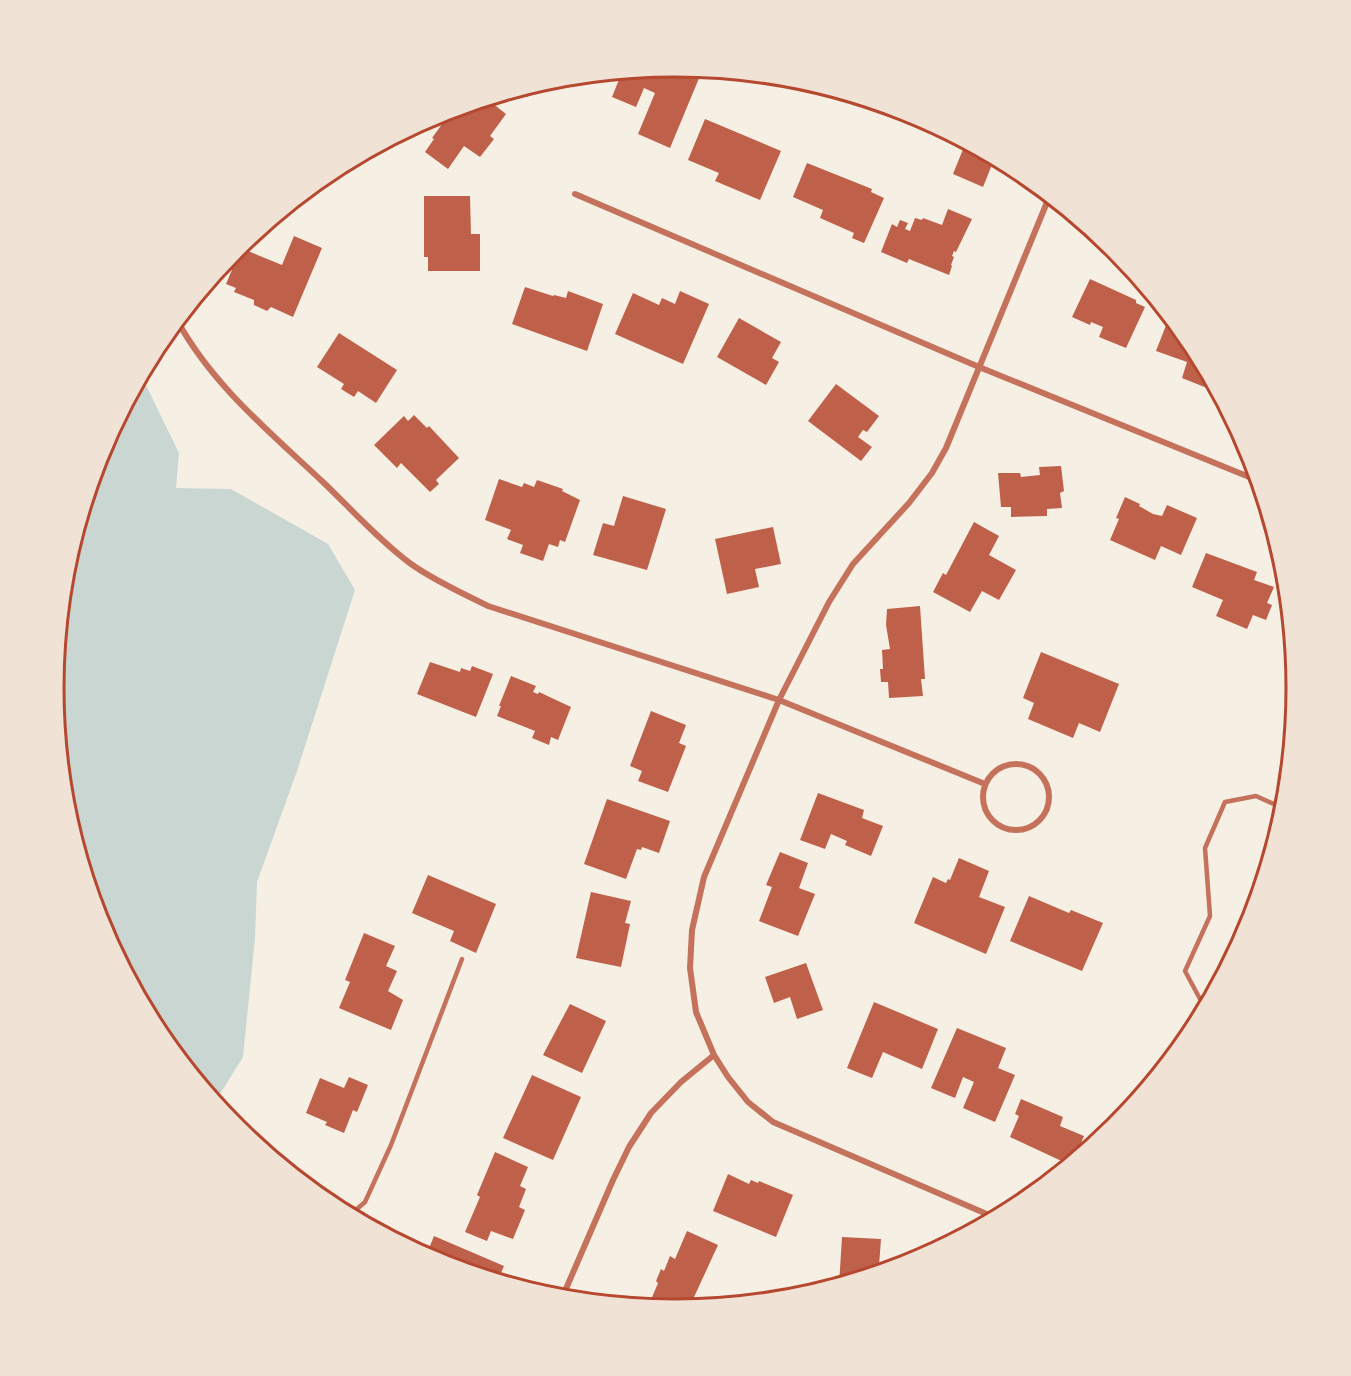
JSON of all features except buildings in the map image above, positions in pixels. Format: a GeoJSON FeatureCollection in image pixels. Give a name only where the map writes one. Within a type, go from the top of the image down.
{"type":"FeatureCollection","features":[{"type":"Feature","properties":{"kind":"street"},"geometry":{"type":"LineString","coordinates":[[575,194],[979,367],[1248,477]]}},
{"type":"Feature","properties":{"kind":"street"},"geometry":{"type":"LineString","coordinates":[[986,1214],[773,1122],[748,1102],[714,1055],[696,1012],[690,968],[692,930],[704,877],[779,700],[829,602],[853,564],[909,503],[932,473],[946,448],[1047,203]]}},
{"type":"Feature","properties":{"kind":"street"},"geometry":{"type":"LineString","coordinates":[[182,328],[199,357],[235,399],[411,564],[438,582],[488,606],[779,700],[985,784]]}},
{"type":"Feature","properties":{"kind":"street"},"geometry":{"type":"LineString","coordinates":[[1023,764],[1034,768],[1048,787],[1047,810],[1040,820],[1031,826],[1020,830],[1008,830],[989,817],[984,807],[982,795],[985,784],[991,774],[1000,767],[1023,764]]}},
{"type":"Feature","properties":{"kind":"street"},"geometry":{"type":"LineString","coordinates":[[566,1289],[613,1180],[634,1139],[651,1113],[681,1082],[714,1055]]}},
{"type":"Feature","properties":{"kind":"lane"},"geometry":{"type":"LineString","coordinates":[[1201,1000],[1185,972],[1210,916],[1206,848],[1225,802],[1256,796],[1275,805]]}},
{"type":"Feature","properties":{"kind":"lane"},"geometry":{"type":"LineString","coordinates":[[357,1209],[365,1202],[391,1145],[462,959]]}},
{"type":"Feature","properties":{"kind":"shaded area"},"geometry":{"type":"Polygon","coordinates":[[[145,384],[179,453],[176,488],[231,489],[328,544],[355,590],[297,771],[257,882],[255,938],[243,1057],[220,1095],[167,1027],[146,993],[111,922],[97,884],[85,846],[70,768],[64,688],[70,608],[76,569],[85,530],[111,454],[145,384]]]}}]}
